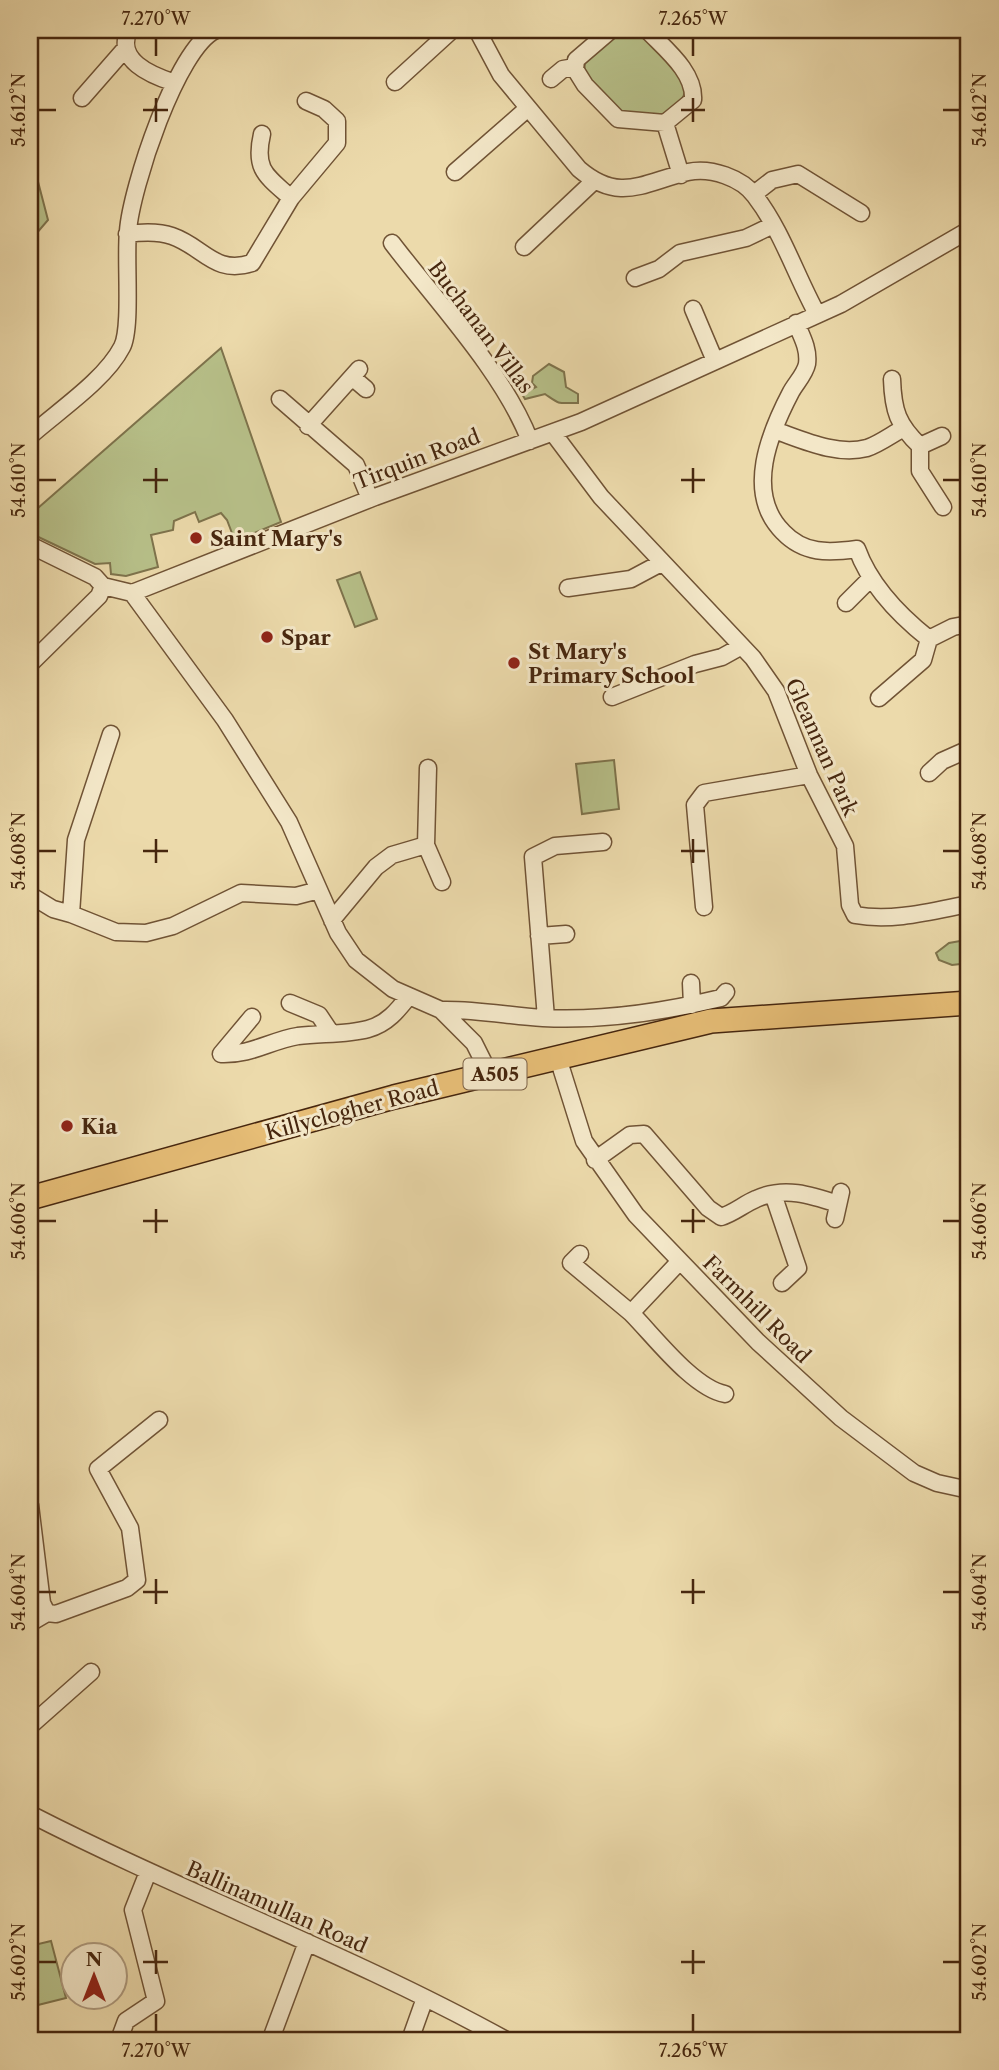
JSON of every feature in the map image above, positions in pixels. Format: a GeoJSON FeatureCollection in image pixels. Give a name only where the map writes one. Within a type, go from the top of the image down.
{"type":"FeatureCollection","features":[{"type":"Feature","properties":{"kind":"highway","name":"Killyclogher Road"},"geometry":{"type":"LineString","coordinates":[[30,1198],[394,1097],[711,1021],[969,1003]]}},
{"type":"Feature","properties":{"kind":"street"},"geometry":{"type":"LineString","coordinates":[[82,98],[124,50],[129,30]]}},
{"type":"Feature","properties":{"kind":"street"},"geometry":{"type":"LineString","coordinates":[[30,436],[109,367],[122,348],[127,335],[127,234],[132,204],[150,145],[174,83],[197,44],[216,30]]}},
{"type":"Feature","properties":{"kind":"street"},"geometry":{"type":"LineString","coordinates":[[395,82],[452,30]]}},
{"type":"Feature","properties":{"kind":"street"},"geometry":{"type":"LineString","coordinates":[[477,30],[501,75],[579,169],[594,181],[623,189],[642,188],[690,172],[712,172],[736,179],[754,194],[773,225],[817,314]]}},
{"type":"Feature","properties":{"kind":"street"},"geometry":{"type":"LineString","coordinates":[[611,30],[576,60],[575,67],[585,85],[618,119],[665,123],[693,100],[694,88],[686,74],[647,30]]}},
{"type":"Feature","properties":{"kind":"street"},"geometry":{"type":"LineString","coordinates":[[124,50],[139,66],[174,83]]}},
{"type":"Feature","properties":{"kind":"street"},"geometry":{"type":"LineString","coordinates":[[551,79],[563,69],[575,67]]}},
{"type":"Feature","properties":{"kind":"street"},"geometry":{"type":"LineString","coordinates":[[127,234],[162,233],[174,237],[219,264],[241,266],[252,263],[291,198],[337,143],[337,121],[324,109],[306,101]]}},
{"type":"Feature","properties":{"kind":"street"},"geometry":{"type":"LineString","coordinates":[[455,172],[528,108]]}},
{"type":"Feature","properties":{"kind":"street"},"geometry":{"type":"LineString","coordinates":[[665,123],[681,175]]}},
{"type":"Feature","properties":{"kind":"street"},"geometry":{"type":"LineString","coordinates":[[262,134],[259,164],[268,178],[291,198]]}},
{"type":"Feature","properties":{"kind":"street"},"geometry":{"type":"LineString","coordinates":[[754,194],[772,180],[798,174],[861,213]]}},
{"type":"Feature","properties":{"kind":"street"},"geometry":{"type":"LineString","coordinates":[[524,247],[594,181]]}},
{"type":"Feature","properties":{"kind":"street"},"geometry":{"type":"LineString","coordinates":[[635,278],[659,269],[680,253],[746,239],[773,225]]}},
{"type":"Feature","properties":{"kind":"street","name":"Tirquin Road"},"geometry":{"type":"LineString","coordinates":[[132,593],[370,499],[553,433],[861,293],[969,230]]}},
{"type":"Feature","properties":{"kind":"street","name":"Buchanan Villas"},"geometry":{"type":"LineString","coordinates":[[392,243],[502,384],[518,410],[530,440]]}},
{"type":"Feature","properties":{"kind":"street"},"geometry":{"type":"LineString","coordinates":[[693,309],[715,361]]}},
{"type":"Feature","properties":{"kind":"street"},"geometry":{"type":"LineString","coordinates":[[796,323],[807,351],[807,366],[774,430],[762,465],[766,498],[777,526],[803,548],[817,552],[857,550],[871,578],[911,624],[929,639]]}},
{"type":"Feature","properties":{"kind":"street"},"geometry":{"type":"LineString","coordinates":[[308,426],[355,373],[366,389]]}},
{"type":"Feature","properties":{"kind":"street"},"geometry":{"type":"LineString","coordinates":[[892,379],[893,400],[902,429],[920,446],[920,471],[943,507]]}},
{"type":"Feature","properties":{"kind":"street"},"geometry":{"type":"LineString","coordinates":[[280,399],[356,465],[370,499]]}},
{"type":"Feature","properties":{"kind":"street"},"geometry":{"type":"LineString","coordinates":[[774,430],[827,447],[848,450],[869,447],[902,429]]}},
{"type":"Feature","properties":{"kind":"street","name":"Gleannan Park"},"geometry":{"type":"LineString","coordinates":[[553,433],[601,497],[753,658],[776,691],[808,775],[845,846],[850,905],[855,915],[916,915],[969,904]]}},
{"type":"Feature","properties":{"kind":"street"},"geometry":{"type":"LineString","coordinates":[[920,446],[942,436]]}},
{"type":"Feature","properties":{"kind":"street"},"geometry":{"type":"LineString","coordinates":[[30,545],[95,577],[103,586],[132,593],[225,720],[289,822],[332,920],[356,960],[380,981],[441,1010],[474,1043],[490,1075]]}},
{"type":"Feature","properties":{"kind":"street"},"geometry":{"type":"LineString","coordinates":[[568,588],[631,579],[661,563]]}},
{"type":"Feature","properties":{"kind":"street"},"geometry":{"type":"LineString","coordinates":[[846,603],[871,578]]}},
{"type":"Feature","properties":{"kind":"street"},"geometry":{"type":"LineString","coordinates":[[30,664],[99,596],[103,586]]}},
{"type":"Feature","properties":{"kind":"street"},"geometry":{"type":"LineString","coordinates":[[879,698],[923,660],[929,639],[953,627],[969,624]]}},
{"type":"Feature","properties":{"kind":"street"},"geometry":{"type":"LineString","coordinates":[[612,697],[695,664],[722,657],[740,647]]}},
{"type":"Feature","properties":{"kind":"street"},"geometry":{"type":"LineString","coordinates":[[71,914],[76,840],[111,734]]}},
{"type":"Feature","properties":{"kind":"street"},"geometry":{"type":"LineString","coordinates":[[929,773],[942,761],[969,749]]}},
{"type":"Feature","properties":{"kind":"street"},"geometry":{"type":"LineString","coordinates":[[428,768],[426,845],[442,882]]}},
{"type":"Feature","properties":{"kind":"street"},"geometry":{"type":"LineString","coordinates":[[704,907],[695,805],[704,793],[808,775]]}},
{"type":"Feature","properties":{"kind":"street"},"geometry":{"type":"LineString","coordinates":[[546,1018],[533,857],[555,846],[603,842]]}},
{"type":"Feature","properties":{"kind":"street"},"geometry":{"type":"LineString","coordinates":[[332,920],[376,867],[391,855],[426,845]]}},
{"type":"Feature","properties":{"kind":"street"},"geometry":{"type":"LineString","coordinates":[[30,895],[53,909],[116,932],[146,933],[173,926],[241,893],[296,896],[319,890]]}},
{"type":"Feature","properties":{"kind":"street"},"geometry":{"type":"LineString","coordinates":[[539,936],[566,934]]}},
{"type":"Feature","properties":{"kind":"street"},"geometry":{"type":"LineString","coordinates":[[691,983],[692,1005]]}},
{"type":"Feature","properties":{"kind":"street"},"geometry":{"type":"LineString","coordinates":[[441,1010],[476,1009],[546,1018],[666,1010],[721,998],[726,992]]}},
{"type":"Feature","properties":{"kind":"street"},"geometry":{"type":"LineString","coordinates":[[252,1017],[221,1054],[255,1052],[273,1041],[370,1029],[394,1016],[409,996]]}},
{"type":"Feature","properties":{"kind":"street"},"geometry":{"type":"LineString","coordinates":[[290,1003],[319,1014],[331,1033]]}},
{"type":"Feature","properties":{"kind":"street","name":"Farmhill Road"},"geometry":{"type":"LineString","coordinates":[[558,1058],[584,1141],[636,1215],[800,1383],[860,1433],[914,1473],[937,1483],[969,1490]]}},
{"type":"Feature","properties":{"kind":"street"},"geometry":{"type":"LineString","coordinates":[[595,1160],[630,1135],[644,1134],[708,1208],[721,1217],[773,1194],[809,1194],[838,1205]]}},
{"type":"Feature","properties":{"kind":"street"},"geometry":{"type":"LineString","coordinates":[[773,1194],[798,1268],[782,1283]]}},
{"type":"Feature","properties":{"kind":"street"},"geometry":{"type":"LineString","coordinates":[[580,1254],[571,1263],[631,1312],[696,1380],[712,1392],[725,1394]]}},
{"type":"Feature","properties":{"kind":"street"},"geometry":{"type":"LineString","coordinates":[[631,1312],[680,1261]]}},
{"type":"Feature","properties":{"kind":"street"},"geometry":{"type":"LineString","coordinates":[[30,1623],[47,1613],[56,1614],[127,1588],[137,1580],[130,1528],[98,1469],[159,1420]]}},
{"type":"Feature","properties":{"kind":"street"},"geometry":{"type":"LineString","coordinates":[[30,1505],[42,1603],[47,1613]]}},
{"type":"Feature","properties":{"kind":"street"},"geometry":{"type":"LineString","coordinates":[[30,1726],[91,1672]]}},
{"type":"Feature","properties":{"kind":"street","name":"Ballinamullan Road"},"geometry":{"type":"LineString","coordinates":[[30,1814],[89,1846],[307,1942],[506,2040]]}},
{"type":"Feature","properties":{"kind":"street"},"geometry":{"type":"LineString","coordinates":[[119,2040],[126,2021],[156,2001],[133,1910],[148,1871]]}},
{"type":"Feature","properties":{"kind":"street"},"geometry":{"type":"LineString","coordinates":[[272,2036],[307,1942]]}},
{"type":"Feature","properties":{"kind":"street"},"geometry":{"type":"LineString","coordinates":[[410,2040],[425,1998]]}},
{"type":"Feature","properties":{"kind":"green space"},"geometry":{"type":"Polygon","coordinates":[[[622,30],[641,30],[684,77],[686,88],[683,97],[678,104],[661,115],[640,118],[623,114],[604,98],[584,72],[585,63],[622,30]]]}},
{"type":"Feature","properties":{"kind":"green space"},"geometry":{"type":"Polygon","coordinates":[[[30,131],[36,174],[48,220],[30,241],[30,131]]]}},
{"type":"Feature","properties":{"kind":"green space"},"geometry":{"type":"Polygon","coordinates":[[[221,348],[281,522],[235,541],[227,520],[221,513],[199,522],[195,512],[174,521],[173,530],[151,535],[158,567],[126,576],[111,574],[110,563],[95,564],[30,533],[30,515],[221,348]]]}},
{"type":"Feature","properties":{"kind":"green space"},"geometry":{"type":"Polygon","coordinates":[[[549,364],[564,372],[566,387],[578,394],[578,403],[559,403],[545,394],[525,399],[522,394],[536,387],[532,383],[533,376],[549,364]]]}},
{"type":"Feature","properties":{"kind":"green space"},"geometry":{"type":"Polygon","coordinates":[[[360,572],[377,619],[355,627],[337,580],[360,572]]]}},
{"type":"Feature","properties":{"kind":"green space"},"geometry":{"type":"Polygon","coordinates":[[[614,760],[619,809],[582,814],[576,764],[614,760]]]}},
{"type":"Feature","properties":{"kind":"green space"},"geometry":{"type":"Polygon","coordinates":[[[960,941],[969,944],[969,963],[952,965],[939,960],[936,953],[949,943],[960,941]]]}},
{"type":"Feature","properties":{"kind":"green space"},"geometry":{"type":"Polygon","coordinates":[[[51,1941],[60,1975],[60,2000],[38,2005],[30,1973],[30,1946],[51,1941]]]}},
{"type":"Feature","properties":{"kind":"place","name":"Saint Mary's"},"geometry":{"type":"Point","coordinates":[196,538]}},
{"type":"Feature","properties":{"kind":"place","name":"Spar"},"geometry":{"type":"Point","coordinates":[267,637]}},
{"type":"Feature","properties":{"kind":"place","name":"St Mary's Primary School"},"geometry":{"type":"Point","coordinates":[514,663]}},
{"type":"Feature","properties":{"kind":"place","name":"Kia"},"geometry":{"type":"Point","coordinates":[67,1126]}}]}
